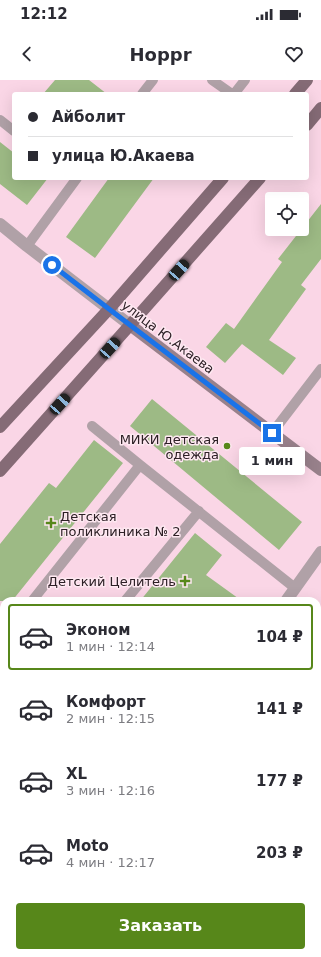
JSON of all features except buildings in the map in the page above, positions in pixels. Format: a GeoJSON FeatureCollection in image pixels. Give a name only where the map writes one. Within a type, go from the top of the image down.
{"type":"FeatureCollection","features":[{"type":"Feature","properties":{"kind":"main road"},"geometry":{"type":"LineString","coordinates":[[297,92],[307,80]]}},
{"type":"Feature","properties":{"kind":"main road"},"geometry":{"type":"LineString","coordinates":[[309,123],[321,108]]}},
{"type":"Feature","properties":{"kind":"main road"},"geometry":{"type":"LineString","coordinates":[[0,427],[109,309],[221,180]]}},
{"type":"Feature","properties":{"kind":"main road"},"geometry":{"type":"LineString","coordinates":[[0,471],[258,180]]}},
{"type":"Feature","properties":{"kind":"main road","name":"улица Ю.Акаева"},"geometry":{"type":"LineString","coordinates":[[130,325],[321,470]]}},
{"type":"Feature","properties":{"kind":"street","name":"улица Ю.Акаева"},"geometry":{"type":"LineString","coordinates":[[0,224],[130,325]]}},
{"type":"Feature","properties":{"kind":"street"},"geometry":{"type":"LineString","coordinates":[[289,597],[321,552]]}},
{"type":"Feature","properties":{"kind":"lane"},"geometry":{"type":"LineString","coordinates":[[144,92],[153,80]]}},
{"type":"Feature","properties":{"kind":"lane"},"geometry":{"type":"LineString","coordinates":[[212,80],[230,92]]}},
{"type":"Feature","properties":{"kind":"lane"},"geometry":{"type":"LineString","coordinates":[[235,92],[245,80]]}},
{"type":"Feature","properties":{"kind":"lane"},"geometry":{"type":"LineString","coordinates":[[0,120],[12,129]]}},
{"type":"Feature","properties":{"kind":"lane"},"geometry":{"type":"LineString","coordinates":[[27,246],[75,180]]}},
{"type":"Feature","properties":{"kind":"lane"},"geometry":{"type":"LineString","coordinates":[[272,433],[321,369]]}},
{"type":"Feature","properties":{"kind":"lane"},"geometry":{"type":"LineString","coordinates":[[92,426],[295,588]]}},
{"type":"Feature","properties":{"kind":"lane"},"geometry":{"type":"LineString","coordinates":[[35,597],[140,465]]}},
{"type":"Feature","properties":{"kind":"lane"},"geometry":{"type":"LineString","coordinates":[[128,597],[199,511]]}},
{"type":"Feature","properties":{"kind":"place","name":"МИКИ детская одежда"},"geometry":{"type":"Point","coordinates":[227,446]}},
{"type":"Feature","properties":{"kind":"place","name":"Детская поликлиника № 2"},"geometry":{"type":"Point","coordinates":[51,523]}},
{"type":"Feature","properties":{"kind":"place","name":"Детский Целитель"},"geometry":{"type":"Point","coordinates":[185,581]}},
{"type":"Feature","properties":{"kind":"route"},"geometry":{"type":"LineString","coordinates":[[52,265],[272,433]]}}]}
